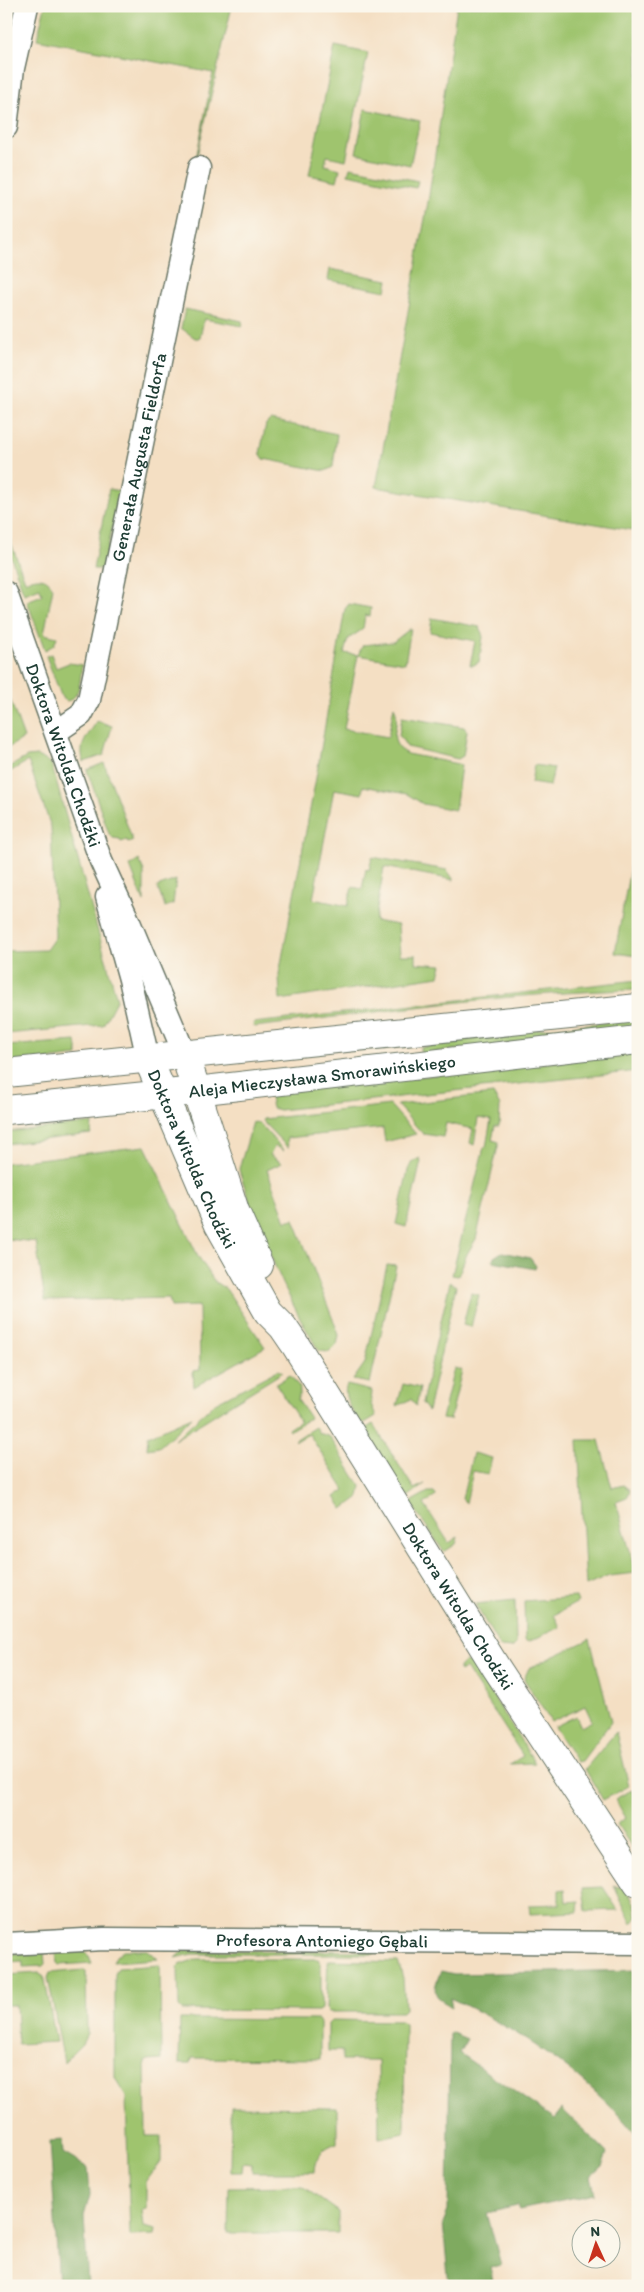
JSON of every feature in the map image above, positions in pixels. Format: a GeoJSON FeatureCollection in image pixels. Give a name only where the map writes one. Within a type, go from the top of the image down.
{"type":"FeatureCollection","features":[{"type":"Feature","properties":{"kind":"main road","name":"Aleja Mieczysława Smorawińskiego"},"geometry":{"type":"LineString","coordinates":[[6,1072],[638,1008]]}},
{"type":"Feature","properties":{"kind":"main road","name":"Aleja Mieczysława Smorawińskiego"},"geometry":{"type":"LineString","coordinates":[[6,1110],[196,1091],[638,1040]]}},
{"type":"Feature","properties":{"kind":"main road","name":"Doktora Witolda Chodźki"},"geometry":{"type":"LineString","coordinates":[[184,1055],[235,1211],[278,1303],[283,1327]]}},
{"type":"Feature","properties":{"kind":"main road","name":"Doktora Witolda Chodźki"},"geometry":{"type":"LineString","coordinates":[[148,1059],[219,1226],[268,1312],[283,1327],[518,1701],[638,1883]]}},
{"type":"Feature","properties":{"kind":"street"},"geometry":{"type":"LineString","coordinates":[[6,127],[13,68],[28,6]]}},
{"type":"Feature","properties":{"kind":"street","name":"Generała Augusta Fieldorfa"},"geometry":{"type":"LineString","coordinates":[[56,732],[81,715],[89,700],[199,168]]}},
{"type":"Feature","properties":{"kind":"street","name":"Doktora Witolda Chodźki"},"geometry":{"type":"LineString","coordinates":[[6,593],[101,861],[122,905],[184,1055]]}},
{"type":"Feature","properties":{"kind":"street","name":"Doktora Witolda Chodźki"},"geometry":{"type":"LineString","coordinates":[[101,861],[107,900],[130,979],[148,1059]]}},
{"type":"Feature","properties":{"kind":"street","name":"Profesora Antoniego Gębali"},"geometry":{"type":"LineString","coordinates":[[6,1944],[104,1939],[638,1943]]}},
{"type":"Feature","properties":{"kind":"green space"},"geometry":{"type":"Polygon","coordinates":[[[45,6],[232,6],[195,164],[213,73],[37,39],[45,6]]]}},
{"type":"Feature","properties":{"kind":"green space"},"geometry":{"type":"Polygon","coordinates":[[[457,6],[638,6],[638,158],[635,174],[638,163],[638,531],[376,487],[428,202],[457,6]]]}},
{"type":"Feature","properties":{"kind":"green space"},"geometry":{"type":"Polygon","coordinates":[[[335,46],[368,53],[346,160],[327,156],[325,165],[340,169],[337,181],[309,175],[335,46]]]}},
{"type":"Feature","properties":{"kind":"green space"},"geometry":{"type":"Polygon","coordinates":[[[365,109],[420,121],[410,165],[356,153],[365,109]]]}},
{"type":"Feature","properties":{"kind":"green space"},"geometry":{"type":"Polygon","coordinates":[[[350,167],[418,181],[416,188],[348,174],[350,167]]]}},
{"type":"Feature","properties":{"kind":"green space"},"geometry":{"type":"Polygon","coordinates":[[[330,269],[388,280],[386,291],[328,280],[330,269]]]}},
{"type":"Feature","properties":{"kind":"green space"},"geometry":{"type":"Polygon","coordinates":[[[185,309],[242,321],[243,326],[204,319],[200,338],[195,338],[181,328],[185,309]]]}},
{"type":"Feature","properties":{"kind":"green space"},"geometry":{"type":"Polygon","coordinates":[[[270,420],[337,434],[333,467],[325,471],[264,459],[260,453],[266,424],[270,420]]]}},
{"type":"Feature","properties":{"kind":"green space"},"geometry":{"type":"Polygon","coordinates":[[[109,489],[120,491],[104,565],[99,569],[93,569],[109,489]]]}},
{"type":"Feature","properties":{"kind":"green space"},"geometry":{"type":"Polygon","coordinates":[[[6,529],[25,581],[41,578],[47,581],[53,588],[44,634],[57,637],[54,645],[45,650],[27,601],[42,595],[40,588],[24,594],[6,543],[6,529]]]}},
{"type":"Feature","properties":{"kind":"green space"},"geometry":{"type":"Polygon","coordinates":[[[349,604],[371,608],[370,616],[365,615],[363,629],[348,639],[344,653],[358,655],[344,729],[388,737],[394,706],[396,713],[395,738],[400,749],[407,754],[461,766],[455,810],[423,804],[407,794],[363,786],[362,794],[334,789],[313,899],[348,906],[352,887],[362,889],[366,869],[369,870],[372,857],[447,870],[454,880],[384,867],[375,921],[398,925],[400,955],[416,955],[416,963],[442,965],[439,976],[280,1000],[279,974],[316,778],[345,609],[349,604]]]}},
{"type":"Feature","properties":{"kind":"green space"},"geometry":{"type":"Polygon","coordinates":[[[432,618],[480,627],[483,637],[479,662],[470,665],[475,641],[430,632],[432,618]]]}},
{"type":"Feature","properties":{"kind":"green space"},"geometry":{"type":"Polygon","coordinates":[[[411,628],[405,663],[358,655],[363,645],[393,642],[411,628]]]}},
{"type":"Feature","properties":{"kind":"green space"},"geometry":{"type":"Polygon","coordinates":[[[51,654],[56,668],[69,663],[82,665],[80,681],[75,696],[72,699],[67,701],[62,698],[46,656],[51,654]]]}},
{"type":"Feature","properties":{"kind":"green space"},"geometry":{"type":"Polygon","coordinates":[[[6,688],[24,738],[6,749],[6,688]]]}},
{"type":"Feature","properties":{"kind":"green space"},"geometry":{"type":"Polygon","coordinates":[[[402,717],[464,727],[467,731],[463,756],[458,759],[407,747],[399,735],[402,717]]]}},
{"type":"Feature","properties":{"kind":"green space"},"geometry":{"type":"Polygon","coordinates":[[[97,721],[112,726],[104,755],[84,762],[82,756],[83,745],[97,721]]]}},
{"type":"Feature","properties":{"kind":"green space"},"geometry":{"type":"Polygon","coordinates":[[[37,756],[51,763],[117,999],[103,1025],[6,1034],[6,951],[46,950],[55,937],[51,827],[28,761],[6,774],[6,769],[27,757],[37,756]]]}},
{"type":"Feature","properties":{"kind":"green space"},"geometry":{"type":"Polygon","coordinates":[[[104,763],[133,841],[128,843],[127,840],[121,842],[120,839],[113,838],[109,834],[87,770],[104,763]]]}},
{"type":"Feature","properties":{"kind":"green space"},"geometry":{"type":"Polygon","coordinates":[[[534,765],[554,768],[550,786],[531,783],[534,765]]]}},
{"type":"Feature","properties":{"kind":"green space"},"geometry":{"type":"Polygon","coordinates":[[[638,823],[638,956],[615,953],[638,823]]]}},
{"type":"Feature","properties":{"kind":"green space"},"geometry":{"type":"Polygon","coordinates":[[[139,860],[144,871],[144,902],[130,866],[139,860]]]}},
{"type":"Feature","properties":{"kind":"green space"},"geometry":{"type":"Polygon","coordinates":[[[176,880],[173,904],[165,907],[157,887],[176,880]]]}},
{"type":"Feature","properties":{"kind":"green space"},"geometry":{"type":"Polygon","coordinates":[[[638,980],[638,990],[494,999],[254,1027],[253,1023],[638,980]]]}},
{"type":"Feature","properties":{"kind":"green space"},"geometry":{"type":"Polygon","coordinates":[[[638,1019],[638,1028],[421,1054],[420,1048],[466,1037],[638,1019]]]}},
{"type":"Feature","properties":{"kind":"green space"},"geometry":{"type":"Polygon","coordinates":[[[76,1041],[78,1056],[6,1064],[6,1046],[76,1041]]]}},
{"type":"Feature","properties":{"kind":"green space"},"geometry":{"type":"Polygon","coordinates":[[[638,1053],[638,1071],[279,1110],[272,1108],[269,1093],[638,1053]]]}},
{"type":"Feature","properties":{"kind":"green space"},"geometry":{"type":"Polygon","coordinates":[[[493,1094],[500,1106],[499,1126],[495,1126],[492,1140],[499,1142],[476,1239],[467,1254],[458,1276],[452,1275],[484,1147],[486,1147],[491,1120],[478,1118],[474,1145],[470,1143],[473,1129],[446,1123],[443,1137],[423,1134],[397,1105],[493,1094]]]}},
{"type":"Feature","properties":{"kind":"green space"},"geometry":{"type":"Polygon","coordinates":[[[390,1105],[416,1134],[385,1142],[383,1128],[287,1138],[288,1148],[262,1121],[263,1119],[390,1105]]]}},
{"type":"Feature","properties":{"kind":"green space"},"geometry":{"type":"Polygon","coordinates":[[[253,1122],[259,1123],[284,1151],[275,1146],[270,1155],[282,1163],[267,1170],[286,1221],[294,1219],[339,1335],[337,1345],[328,1352],[320,1351],[317,1348],[283,1285],[264,1241],[240,1173],[239,1169],[253,1122]]]}},
{"type":"Feature","properties":{"kind":"green space"},"geometry":{"type":"Polygon","coordinates":[[[92,1123],[91,1134],[6,1144],[6,1132],[92,1123]]]}},
{"type":"Feature","properties":{"kind":"green space"},"geometry":{"type":"Polygon","coordinates":[[[145,1146],[198,1256],[215,1282],[226,1289],[265,1347],[194,1387],[193,1371],[200,1370],[199,1306],[171,1307],[169,1298],[45,1301],[36,1242],[6,1239],[6,1163],[145,1146]]]}},
{"type":"Feature","properties":{"kind":"green space"},"geometry":{"type":"Polygon","coordinates":[[[420,1158],[421,1161],[406,1227],[396,1224],[408,1170],[412,1162],[420,1158]]]}},
{"type":"Feature","properties":{"kind":"green space"},"geometry":{"type":"Polygon","coordinates":[[[502,1252],[530,1258],[536,1266],[535,1269],[493,1261],[494,1257],[502,1252]]]}},
{"type":"Feature","properties":{"kind":"green space"},"geometry":{"type":"Polygon","coordinates":[[[387,1265],[396,1266],[370,1383],[353,1380],[365,1363],[387,1265]]]}},
{"type":"Feature","properties":{"kind":"green space"},"geometry":{"type":"Polygon","coordinates":[[[450,1282],[456,1286],[428,1411],[422,1403],[450,1282]]]}},
{"type":"Feature","properties":{"kind":"green space"},"geometry":{"type":"Polygon","coordinates":[[[471,1293],[479,1295],[471,1327],[463,1325],[471,1293]]]}},
{"type":"Feature","properties":{"kind":"green space"},"geometry":{"type":"Polygon","coordinates":[[[454,1368],[462,1370],[450,1420],[442,1419],[454,1368]]]}},
{"type":"Feature","properties":{"kind":"green space"},"geometry":{"type":"Polygon","coordinates":[[[278,1370],[283,1372],[174,1440],[215,1403],[278,1370]]]}},
{"type":"Feature","properties":{"kind":"green space"},"geometry":{"type":"Polygon","coordinates":[[[290,1375],[300,1388],[298,1400],[310,1418],[289,1431],[288,1429],[300,1421],[276,1384],[290,1375]]]}},
{"type":"Feature","properties":{"kind":"green space"},"geometry":{"type":"Polygon","coordinates":[[[403,1384],[420,1388],[416,1406],[411,1399],[397,1406],[403,1384]]]}},
{"type":"Feature","properties":{"kind":"green space"},"geometry":{"type":"Polygon","coordinates":[[[347,1385],[372,1391],[371,1404],[376,1416],[360,1424],[347,1400],[347,1385]]]}},
{"type":"Feature","properties":{"kind":"green space"},"geometry":{"type":"Polygon","coordinates":[[[192,1417],[159,1447],[147,1449],[148,1436],[192,1417]]]}},
{"type":"Feature","properties":{"kind":"green space"},"geometry":{"type":"Polygon","coordinates":[[[373,1424],[414,1489],[425,1484],[409,1496],[405,1495],[365,1433],[365,1429],[373,1424]]]}},
{"type":"Feature","properties":{"kind":"green space"},"geometry":{"type":"Polygon","coordinates":[[[315,1427],[319,1433],[330,1437],[361,1486],[359,1497],[343,1509],[335,1497],[345,1490],[309,1434],[295,1440],[315,1427]]]}},
{"type":"Feature","properties":{"kind":"green space"},"geometry":{"type":"Polygon","coordinates":[[[578,1440],[599,1440],[612,1488],[623,1485],[630,1490],[627,1498],[616,1502],[636,1573],[609,1576],[586,1586],[578,1440]]]}},
{"type":"Feature","properties":{"kind":"green space"},"geometry":{"type":"Polygon","coordinates":[[[473,1453],[492,1458],[488,1474],[473,1471],[466,1503],[462,1499],[473,1453]]]}},
{"type":"Feature","properties":{"kind":"green space"},"geometry":{"type":"Polygon","coordinates":[[[428,1492],[434,1492],[436,1496],[424,1504],[449,1543],[458,1537],[456,1544],[444,1552],[411,1504],[412,1501],[428,1492]]]}},
{"type":"Feature","properties":{"kind":"green space"},"geometry":{"type":"Polygon","coordinates":[[[576,1597],[578,1602],[554,1615],[560,1627],[528,1642],[525,1640],[524,1601],[576,1597]]]}},
{"type":"Feature","properties":{"kind":"green space"},"geometry":{"type":"Polygon","coordinates":[[[515,1600],[516,1644],[512,1648],[500,1647],[475,1604],[515,1600]]]}},
{"type":"Feature","properties":{"kind":"green space"},"geometry":{"type":"Polygon","coordinates":[[[590,1639],[611,1722],[582,1761],[577,1762],[554,1727],[576,1716],[581,1727],[592,1721],[585,1706],[551,1722],[524,1679],[529,1668],[590,1639]]]}},
{"type":"Feature","properties":{"kind":"green space"},"geometry":{"type":"Polygon","coordinates":[[[464,1662],[473,1664],[535,1763],[510,1764],[523,1756],[466,1668],[460,1672],[459,1667],[464,1662]]]}},
{"type":"Feature","properties":{"kind":"green space"},"geometry":{"type":"Polygon","coordinates":[[[616,1732],[629,1786],[603,1800],[585,1769],[616,1732]]]}},
{"type":"Feature","properties":{"kind":"green space"},"geometry":{"type":"Polygon","coordinates":[[[632,1790],[638,1809],[638,1857],[617,1824],[626,1818],[615,1799],[632,1790]]]}},
{"type":"Feature","properties":{"kind":"green space"},"geometry":{"type":"Polygon","coordinates":[[[614,1886],[625,1888],[635,1904],[637,1917],[632,1924],[614,1886]]]}},
{"type":"Feature","properties":{"kind":"green space"},"geometry":{"type":"Polygon","coordinates":[[[603,1887],[618,1910],[586,1911],[583,1888],[603,1887]]]}},
{"type":"Feature","properties":{"kind":"green space"},"geometry":{"type":"Polygon","coordinates":[[[565,1889],[566,1902],[579,1901],[578,1912],[530,1914],[529,1905],[559,1904],[559,1890],[565,1889]]]}},
{"type":"Feature","properties":{"kind":"green space"},"geometry":{"type":"Polygon","coordinates":[[[81,1950],[89,1956],[92,1963],[59,1965],[57,1963],[56,1951],[81,1950]]]}},
{"type":"Feature","properties":{"kind":"green space"},"geometry":{"type":"Polygon","coordinates":[[[123,1950],[147,1950],[158,1959],[113,1962],[116,1956],[123,1950]]]}},
{"type":"Feature","properties":{"kind":"green space"},"geometry":{"type":"Polygon","coordinates":[[[184,1950],[376,1951],[374,1954],[192,1954],[175,1958],[184,1950]]]}},
{"type":"Feature","properties":{"kind":"green space"},"geometry":{"type":"Polygon","coordinates":[[[44,1952],[45,1964],[43,1966],[23,1967],[23,1961],[6,1962],[6,1954],[44,1952]]]}},
{"type":"Feature","properties":{"kind":"green space"},"geometry":{"type":"Polygon","coordinates":[[[197,1959],[318,1959],[321,1963],[321,2009],[318,2011],[182,2010],[179,2007],[178,1967],[181,1964],[197,1959]]]}},
{"type":"Feature","properties":{"kind":"green space"},"geometry":{"type":"Polygon","coordinates":[[[328,1960],[398,1962],[403,1978],[405,2009],[402,2012],[329,2012],[326,2009],[328,1960]]]}},
{"type":"Feature","properties":{"kind":"green space"},"geometry":{"type":"Polygon","coordinates":[[[160,1965],[161,2060],[145,2061],[146,2136],[161,2136],[161,2161],[146,2182],[146,2209],[142,2210],[144,2226],[156,2229],[155,2235],[130,2236],[126,2096],[115,2078],[115,1974],[118,1968],[160,1965]]]}},
{"type":"Feature","properties":{"kind":"green space"},"geometry":{"type":"Polygon","coordinates":[[[638,1970],[638,2137],[597,2094],[552,2057],[503,2025],[450,1998],[452,2007],[437,1996],[435,1988],[441,1971],[454,1974],[638,1970]]]}},
{"type":"Feature","properties":{"kind":"green space"},"geometry":{"type":"Polygon","coordinates":[[[86,1971],[87,2034],[82,2044],[64,2062],[48,1978],[50,1973],[86,1971]]]}},
{"type":"Feature","properties":{"kind":"green space"},"geometry":{"type":"Polygon","coordinates":[[[39,1973],[43,1975],[45,1980],[56,2042],[18,2044],[16,2005],[6,2005],[6,1975],[39,1973]]]}},
{"type":"Feature","properties":{"kind":"green space"},"geometry":{"type":"Polygon","coordinates":[[[180,2019],[318,2020],[320,2022],[320,2059],[192,2058],[191,2063],[179,2063],[180,2019]]]}},
{"type":"Feature","properties":{"kind":"green space"},"geometry":{"type":"Polygon","coordinates":[[[331,2020],[401,2021],[405,2024],[404,2133],[379,2138],[378,2060],[342,2060],[342,2051],[328,2051],[328,2023],[331,2020]]]}},
{"type":"Feature","properties":{"kind":"green space"},"geometry":{"type":"Polygon","coordinates":[[[450,2032],[467,2039],[459,2053],[554,2119],[562,2109],[607,2153],[602,2166],[591,2176],[595,2194],[519,2210],[517,2206],[487,2213],[501,2265],[490,2268],[494,2286],[449,2286],[443,2223],[448,2211],[450,2032]]]}},
{"type":"Feature","properties":{"kind":"green space"},"geometry":{"type":"Polygon","coordinates":[[[231,2107],[337,2108],[337,2143],[328,2147],[320,2154],[314,2167],[314,2172],[252,2172],[252,2163],[243,2162],[242,2172],[230,2172],[231,2107]]]}},
{"type":"Feature","properties":{"kind":"green space"},"geometry":{"type":"Polygon","coordinates":[[[62,2140],[63,2153],[88,2168],[90,2195],[84,2216],[88,2286],[59,2286],[50,2141],[62,2140]]]}},
{"type":"Feature","properties":{"kind":"green space"},"geometry":{"type":"Polygon","coordinates":[[[302,2186],[338,2212],[338,2233],[228,2233],[229,2187],[302,2186]]]}}]}
